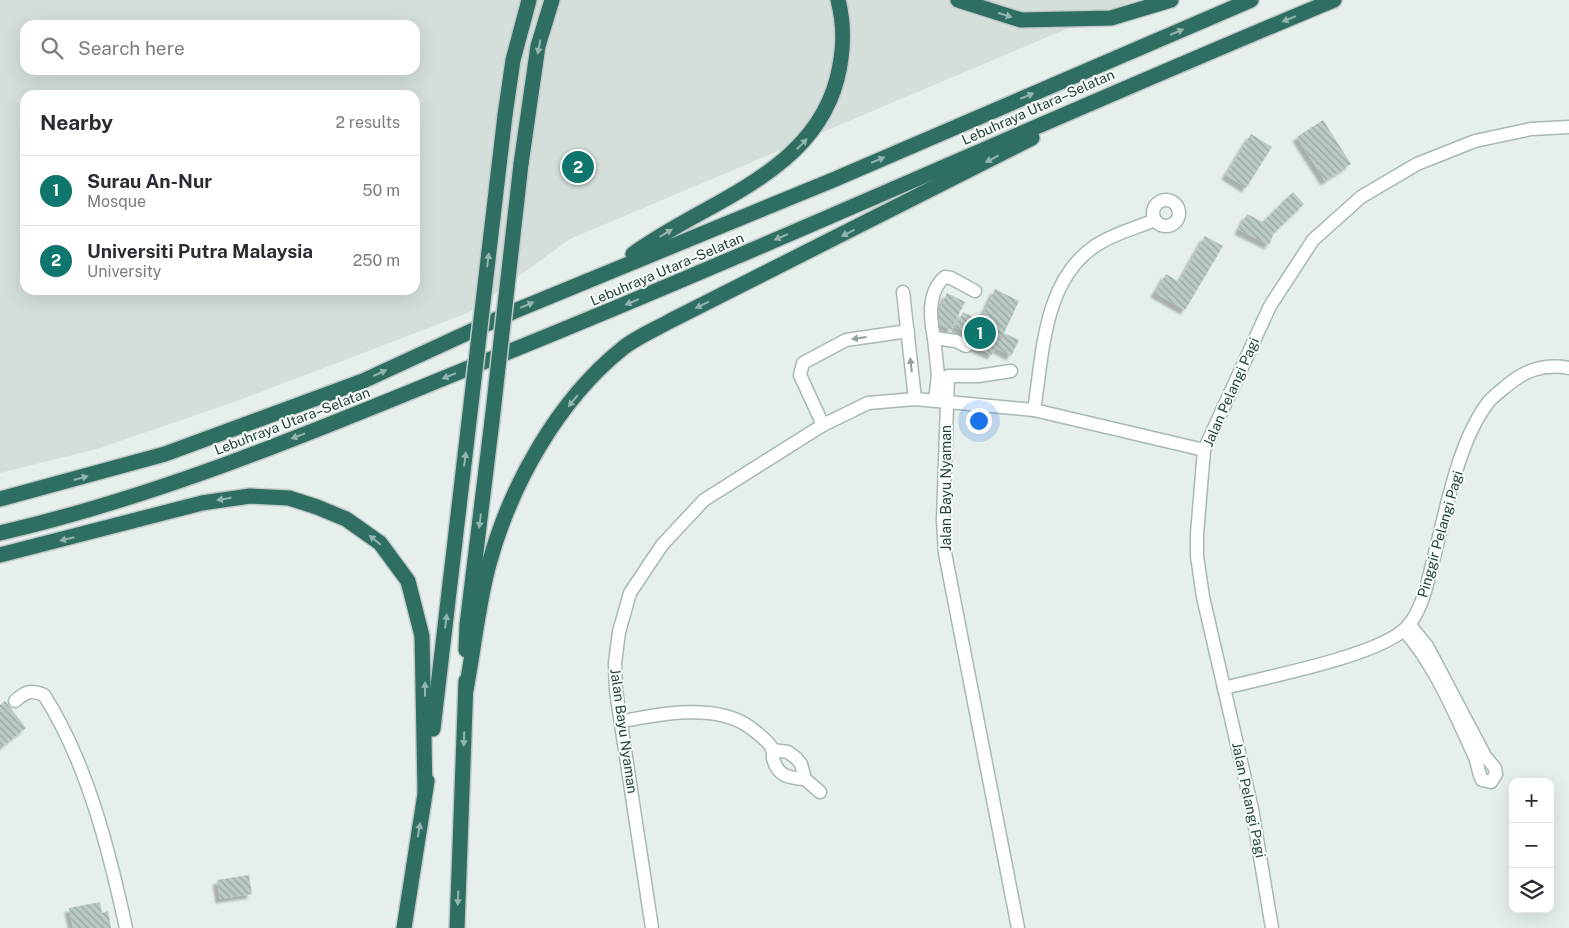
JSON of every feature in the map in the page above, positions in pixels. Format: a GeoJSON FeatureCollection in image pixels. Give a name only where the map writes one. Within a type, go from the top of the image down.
{"type":"FeatureCollection","features":[{"type":"Feature","properties":{"kind":"highway"},"geometry":{"type":"LineString","coordinates":[[404,928],[426,791],[504,115],[514,60],[529,0]]}},
{"type":"Feature","properties":{"kind":"highway"},"geometry":{"type":"LineString","coordinates":[[457,928],[466,690],[466,624],[492,421],[521,164],[538,46],[552,0]]}},
{"type":"Feature","properties":{"kind":"highway"},"geometry":{"type":"LineString","coordinates":[[611,270],[642,248],[778,166],[814,130],[835,88],[842,60],[844,31],[838,0]]}},
{"type":"Feature","properties":{"kind":"highway"},"geometry":{"type":"LineString","coordinates":[[958,0],[1021,20],[1111,18],[1171,0]]}},
{"type":"Feature","properties":{"kind":"highway","name":"Lebuhraya Utara–Selatan"},"geometry":{"type":"LineString","coordinates":[[0,499],[165,454],[246,426],[363,381],[517,310],[833,180],[1251,0]]}},
{"type":"Feature","properties":{"kind":"highway","name":"Lebuhraya Utara–Selatan"},"geometry":{"type":"LineString","coordinates":[[0,533],[41,524],[180,482],[378,405],[622,307],[1143,79],[1334,0]]}},
{"type":"Feature","properties":{"kind":"highway"},"geometry":{"type":"LineString","coordinates":[[466,690],[489,564],[509,504],[533,456],[562,414],[590,380],[624,347],[672,320],[956,178],[1143,79]]}},
{"type":"Feature","properties":{"kind":"highway"},"geometry":{"type":"LineString","coordinates":[[0,555],[202,503],[250,496],[289,498],[317,507],[346,520],[380,543],[408,581],[422,636],[426,791]]}},
{"type":"Feature","properties":{"kind":"street","name":"Jalan Pelangi Pagi"},"geometry":{"type":"LineString","coordinates":[[1272,928],[1252,809],[1203,597],[1197,556],[1204,450],[1270,306],[1314,240],[1361,197],[1417,164],[1475,141],[1531,129],[1569,127]]}},
{"type":"Feature","properties":{"kind":"street"},"geometry":{"type":"LineString","coordinates":[[1034,410],[1049,319],[1063,279],[1078,259],[1096,245],[1155,220]]}},
{"type":"Feature","properties":{"kind":"street"},"geometry":{"type":"LineString","coordinates":[[941,401],[943,375],[930,318],[931,303],[941,280],[945,277],[951,278],[975,291]]}},
{"type":"Feature","properties":{"kind":"street"},"geometry":{"type":"LineString","coordinates":[[903,292],[915,399]]}},
{"type":"Feature","properties":{"kind":"street"},"geometry":{"type":"LineString","coordinates":[[823,425],[800,375],[802,363],[846,340],[908,331]]}},
{"type":"Feature","properties":{"kind":"street"},"geometry":{"type":"LineString","coordinates":[[934,338],[956,341],[966,346]]}},
{"type":"Feature","properties":{"kind":"street","name":"Pinggir Pelangi Pagi"},"geometry":{"type":"LineString","coordinates":[[1407,627],[1417,611],[1429,578],[1466,441],[1487,404],[1518,376],[1552,365],[1569,368]]}},
{"type":"Feature","properties":{"kind":"street"},"geometry":{"type":"LineString","coordinates":[[943,375],[978,376],[1011,371]]}},
{"type":"Feature","properties":{"kind":"street","name":"Jalan Bayu Nyaman"},"geometry":{"type":"LineString","coordinates":[[652,928],[623,721],[616,691],[614,663],[619,632],[630,593],[662,545],[704,500],[823,425],[868,403],[915,399],[1034,410],[1204,450]]}},
{"type":"Feature","properties":{"kind":"street","name":"Jalan Bayu Nyaman"},"geometry":{"type":"LineString","coordinates":[[941,401],[945,553],[1018,928]]}},
{"type":"Feature","properties":{"kind":"street"},"geometry":{"type":"LineString","coordinates":[[1407,627],[1428,646],[1485,756],[1495,768],[1496,774],[1490,782],[1482,780],[1479,775],[1477,760],[1448,698],[1407,627]]}},
{"type":"Feature","properties":{"kind":"street"},"geometry":{"type":"LineString","coordinates":[[1224,688],[1361,652],[1389,640],[1407,627]]}},
{"type":"Feature","properties":{"kind":"street"},"geometry":{"type":"LineString","coordinates":[[15,701],[24,693],[35,691],[44,694],[73,750],[110,856],[126,928]]}},
{"type":"Feature","properties":{"kind":"street"},"geometry":{"type":"LineString","coordinates":[[623,721],[662,714],[707,713],[738,721],[746,725],[772,750],[777,769],[784,776],[805,779],[820,792]]}},
{"type":"Feature","properties":{"kind":"street"},"geometry":{"type":"LineString","coordinates":[[772,750],[788,752],[796,758],[801,764],[805,779]]}},
{"type":"Feature","properties":{"kind":"shaded area"},"geometry":{"type":"Polygon","coordinates":[[[0,0],[1135,0],[570,239],[468,313],[237,401],[97,449],[0,473],[0,0]]]}},
{"type":"Feature","properties":{"kind":"building"},"geometry":{"type":"Polygon","coordinates":[[[1323,120],[1351,164],[1325,181],[1297,137],[1323,120]]]}},
{"type":"Feature","properties":{"kind":"building"},"geometry":{"type":"Polygon","coordinates":[[[1251,134],[1272,147],[1246,188],[1226,175],[1251,134]]]}},
{"type":"Feature","properties":{"kind":"building"},"geometry":{"type":"Polygon","coordinates":[[[1293,192],[1304,204],[1274,233],[1269,245],[1239,230],[1247,214],[1263,222],[1293,192]]]}},
{"type":"Feature","properties":{"kind":"building"},"geometry":{"type":"Polygon","coordinates":[[[1205,236],[1223,246],[1185,310],[1155,293],[1166,274],[1179,282],[1205,236]]]}},
{"type":"Feature","properties":{"kind":"building"},"geometry":{"type":"Polygon","coordinates":[[[995,289],[1019,301],[1004,333],[1019,340],[1011,356],[996,348],[992,355],[969,344],[972,336],[955,327],[963,312],[980,321],[995,289]]]}},
{"type":"Feature","properties":{"kind":"building"},"geometry":{"type":"Polygon","coordinates":[[[947,293],[965,302],[951,330],[934,321],[947,293]]]}},
{"type":"Feature","properties":{"kind":"building"},"geometry":{"type":"Polygon","coordinates":[[[5,701],[26,728],[2,747],[0,744],[0,705],[5,701]]]}},
{"type":"Feature","properties":{"kind":"building"},"geometry":{"type":"Polygon","coordinates":[[[249,875],[252,894],[220,899],[217,880],[249,875]]]}},
{"type":"Feature","properties":{"kind":"building"},"geometry":{"type":"Polygon","coordinates":[[[100,902],[102,913],[108,911],[111,928],[73,928],[69,908],[100,902]]]}},
{"type":"Feature","properties":{"kind":"place","name":"Universiti Putra Malaysia"},"geometry":{"type":"Point","coordinates":[578,167]}},
{"type":"Feature","properties":{"kind":"place","name":"Surau An-Nur"},"geometry":{"type":"Point","coordinates":[980,333]}}]}
